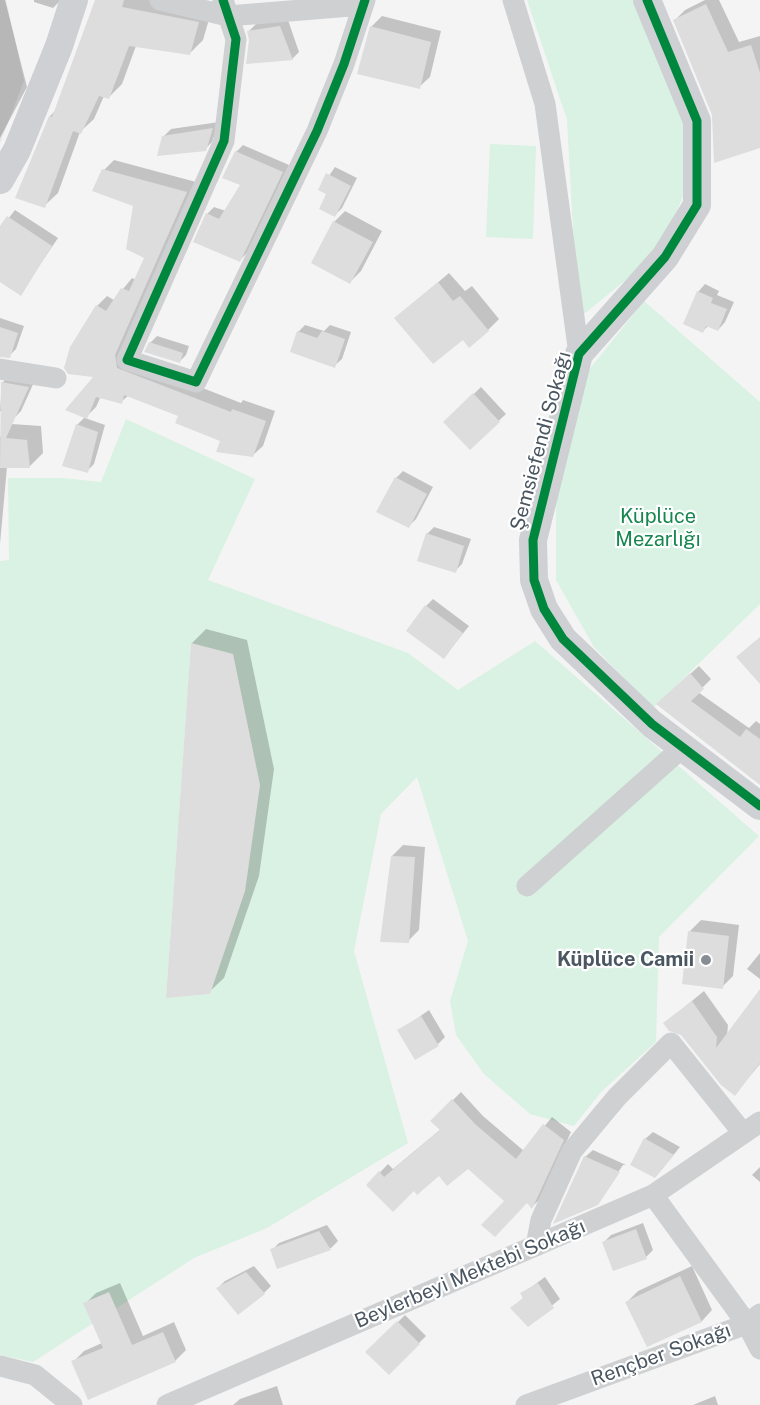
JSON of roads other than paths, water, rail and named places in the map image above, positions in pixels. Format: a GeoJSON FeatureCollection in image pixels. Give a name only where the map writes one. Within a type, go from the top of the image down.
{"type":"FeatureCollection","features":[{"type":"Feature","properties":{"kind":"street"},"geometry":{"type":"LineString","coordinates":[[0,180],[17,150],[59,46],[74,0]]}},
{"type":"Feature","properties":{"kind":"street"},"geometry":{"type":"LineString","coordinates":[[160,0],[226,8],[364,3],[344,64],[317,131],[196,382],[127,360],[224,141],[236,39],[226,8]]}},
{"type":"Feature","properties":{"kind":"street"},"geometry":{"type":"LineString","coordinates":[[513,0],[545,104],[579,354]]}},
{"type":"Feature","properties":{"kind":"street","name":"Şemsiefendi Sokağı"},"geometry":{"type":"LineString","coordinates":[[647,0],[697,121],[697,204],[665,257],[579,354],[533,540],[534,580],[544,609],[563,639],[652,724],[760,806]]}},
{"type":"Feature","properties":{"kind":"street"},"geometry":{"type":"LineString","coordinates":[[0,369],[56,378]]}},
{"type":"Feature","properties":{"kind":"street"},"geometry":{"type":"LineString","coordinates":[[527,886],[683,747]]}},
{"type":"Feature","properties":{"kind":"street"},"geometry":{"type":"LineString","coordinates":[[536,1246],[541,1220],[572,1151],[617,1097],[671,1043],[752,1127]]}},
{"type":"Feature","properties":{"kind":"street","name":"Beylerbeyi Mektebi Sokağı"},"geometry":{"type":"LineString","coordinates":[[167,1405],[653,1195],[752,1127]]}},
{"type":"Feature","properties":{"kind":"street"},"geometry":{"type":"LineString","coordinates":[[653,1195],[753,1319],[760,1349]]}},
{"type":"Feature","properties":{"kind":"street","name":"Rençber Sokağı"},"geometry":{"type":"LineString","coordinates":[[526,1405],[753,1319]]}},
{"type":"Feature","properties":{"kind":"street"},"geometry":{"type":"LineString","coordinates":[[0,1366],[34,1375],[72,1405]]}},
{"type":"Feature","properties":{"kind":"place","name":"Küplüce Camii"},"geometry":{"type":"Point","coordinates":[706,960]}},
{"type":"Feature","properties":{"kind":"park label","name":"Küplüce Mezarlığı"},"geometry":{"type":"Point","coordinates":[658,528]}}]}
